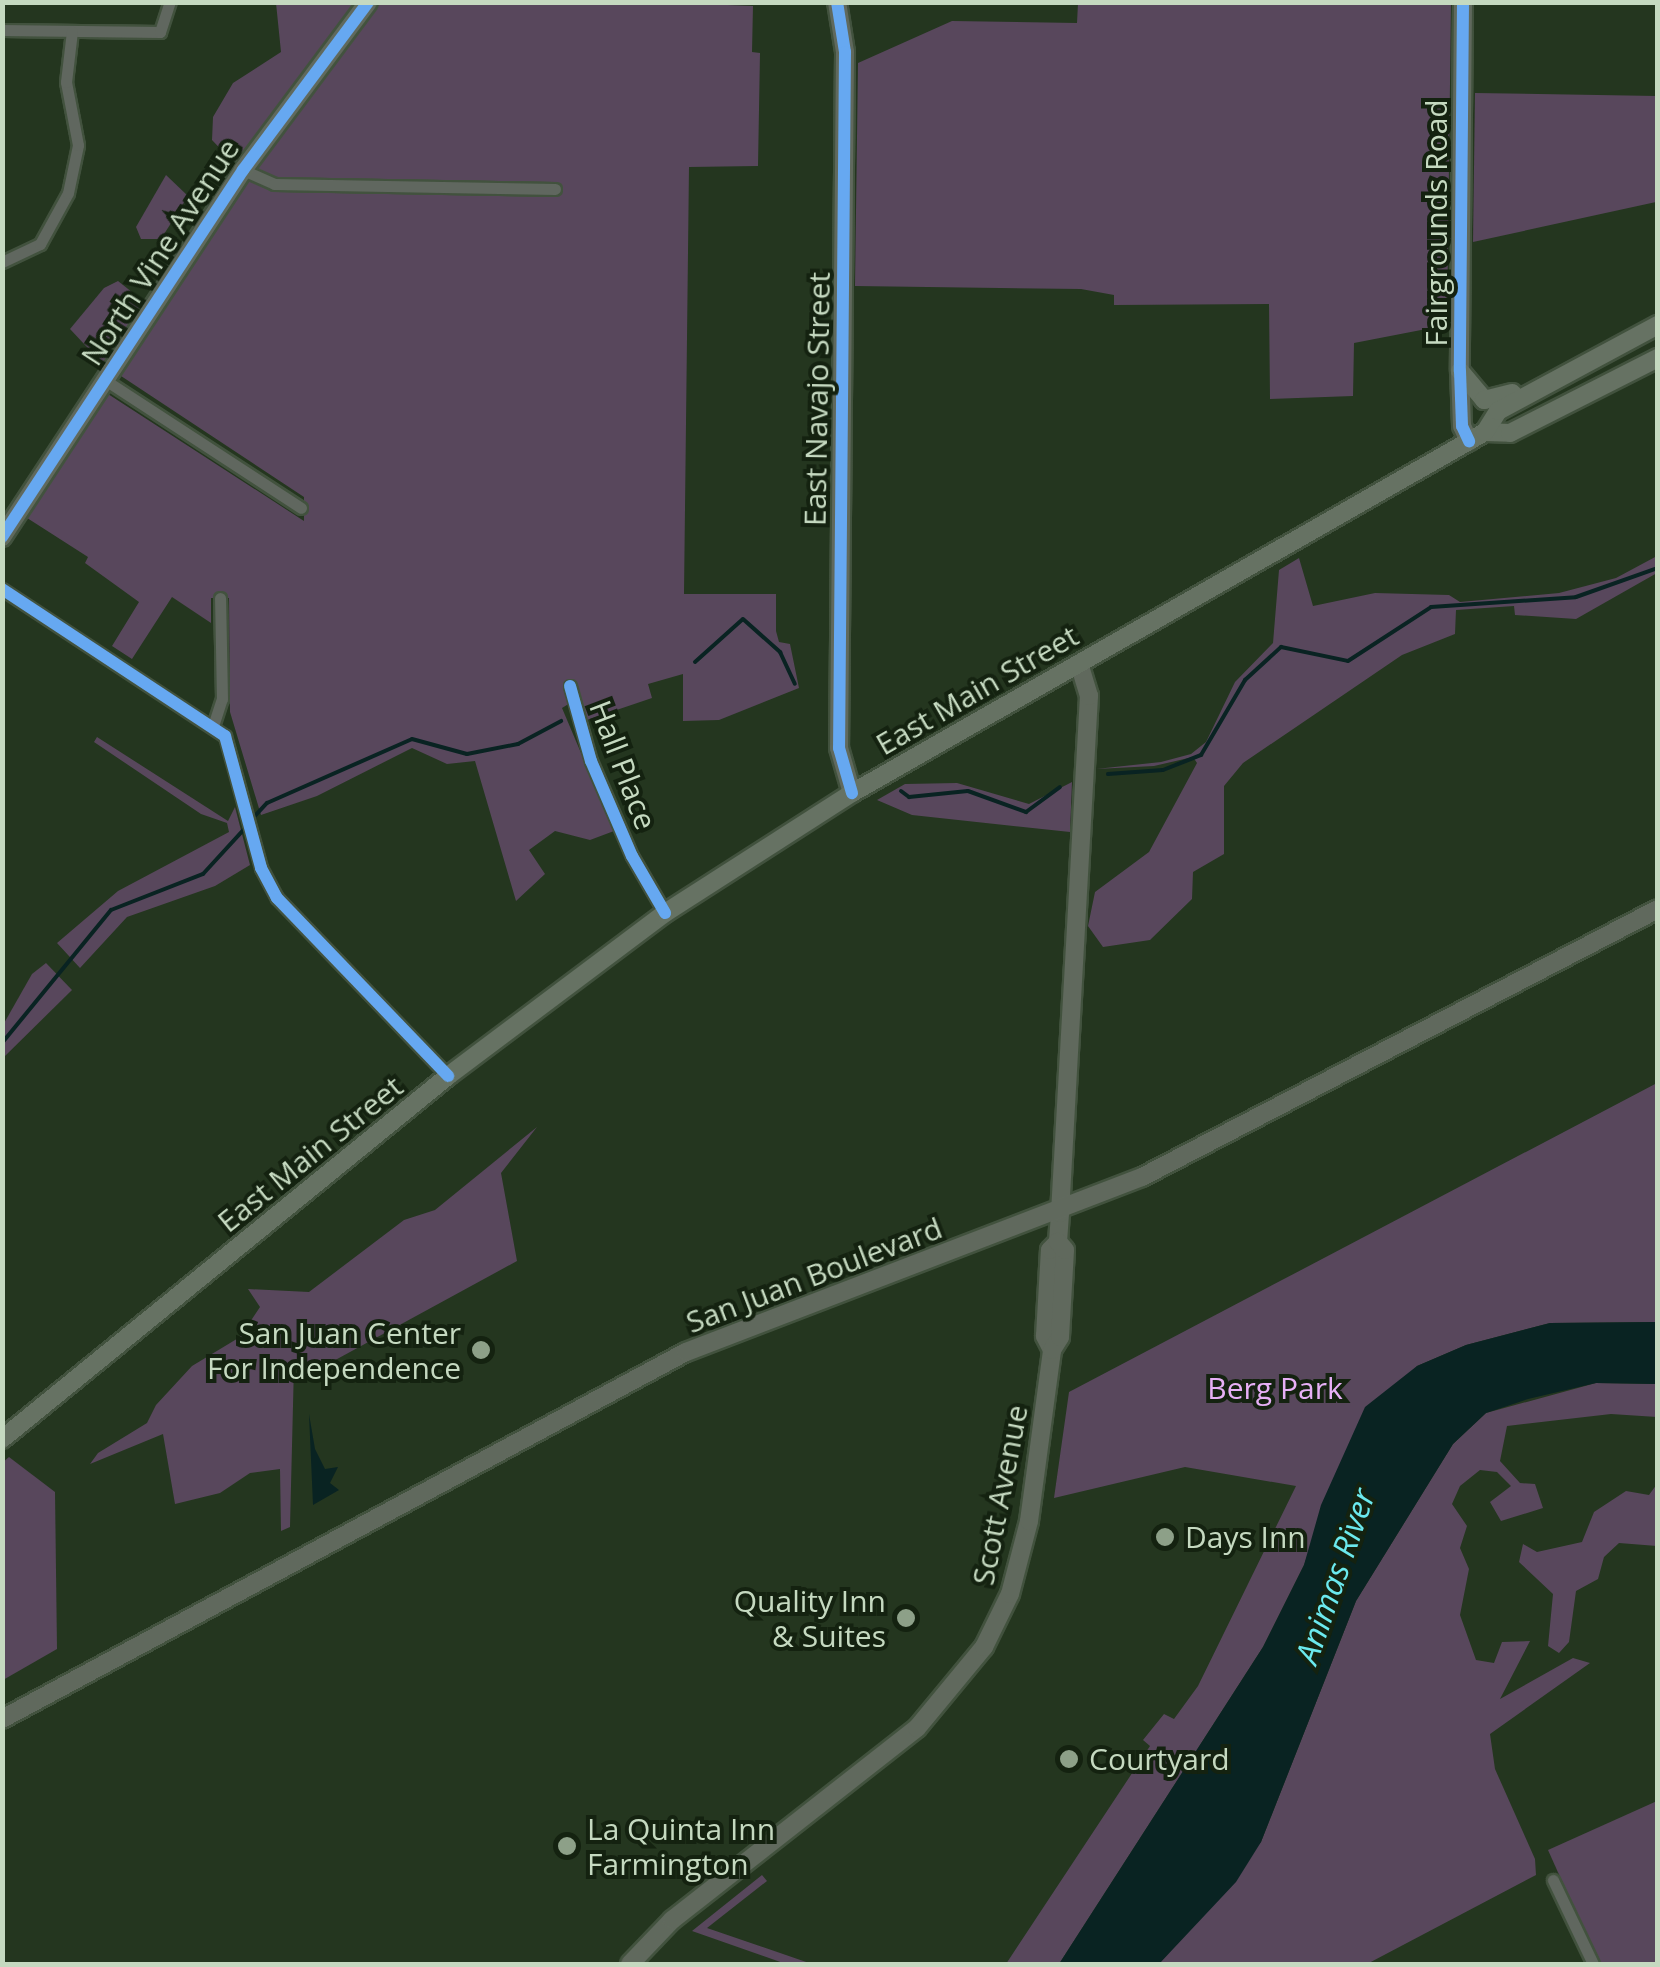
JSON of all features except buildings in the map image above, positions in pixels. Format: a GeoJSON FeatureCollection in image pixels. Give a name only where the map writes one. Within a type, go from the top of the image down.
{"type":"FeatureCollection","features":[{"type":"Feature","properties":{"kind":"main road","name":"North Vine Avenue"},"geometry":{"type":"LineString","coordinates":[[2,537],[243,170],[368,2]]}},
{"type":"Feature","properties":{"kind":"main road","name":"East Navajo Street"},"geometry":{"type":"LineString","coordinates":[[837,2],[846,52],[838,748],[852,793]]}},
{"type":"Feature","properties":{"kind":"main road","name":"Fairgrounds Road"},"geometry":{"type":"LineString","coordinates":[[1463,2],[1460,371],[1462,426],[1477,437]]}},
{"type":"Feature","properties":{"kind":"main road","name":"East Main Street"},"geometry":{"type":"LineString","coordinates":[[2,1439],[448,1076],[665,913],[852,793],[1477,437],[1498,411],[1653,328]]}},
{"type":"Feature","properties":{"kind":"main road"},"geometry":{"type":"LineString","coordinates":[[1460,371],[1479,397],[1496,400],[1623,335],[1653,328]]}},
{"type":"Feature","properties":{"kind":"main road","name":"East Main Street"},"geometry":{"type":"LineString","coordinates":[[1477,437],[1510,433],[1658,358]]}},
{"type":"Feature","properties":{"kind":"main road","name":"Scott Avenue"},"geometry":{"type":"LineString","coordinates":[[630,1964],[672,1920],[917,1728],[973,1665],[1002,1612],[1021,1558],[1052,1350],[1045,1336],[1050,1250],[1058,1242],[1060,1213],[1089,696],[1080,663]]}},
{"type":"Feature","properties":{"kind":"main road","name":"San Juan Boulevard"},"geometry":{"type":"LineString","coordinates":[[2,1719],[686,1352],[1060,1213],[1190,1154],[1658,909]]}},
{"type":"Feature","properties":{"kind":"street"},"geometry":{"type":"LineString","coordinates":[[2,30],[162,34],[170,2]]}},
{"type":"Feature","properties":{"kind":"street"},"geometry":{"type":"LineString","coordinates":[[2,262],[40,244],[68,193],[78,145],[66,82],[72,31]]}},
{"type":"Feature","properties":{"kind":"street"},"geometry":{"type":"LineString","coordinates":[[243,170],[274,184],[555,189]]}},
{"type":"Feature","properties":{"kind":"street"},"geometry":{"type":"LineString","coordinates":[[105,380],[301,508]]}},
{"type":"Feature","properties":{"kind":"street"},"geometry":{"type":"LineString","coordinates":[[2,589],[213,726],[229,743],[261,868],[276,898],[448,1076]]}},
{"type":"Feature","properties":{"kind":"street"},"geometry":{"type":"LineString","coordinates":[[213,726],[222,700],[220,598]]}},
{"type":"Feature","properties":{"kind":"street","name":"Hall Place"},"geometry":{"type":"LineString","coordinates":[[570,686],[591,761],[665,913]]}},
{"type":"Feature","properties":{"kind":"street"},"geometry":{"type":"LineString","coordinates":[[1553,1880],[1592,1964]]}},
{"type":"Feature","properties":{"kind":"green space"},"geometry":{"type":"Polygon","coordinates":[[[651,2],[753,6],[752,52],[760,53],[758,166],[689,167],[684,594],[776,594],[776,631],[779,642],[790,644],[799,688],[719,720],[683,721],[683,674],[648,684],[652,698],[581,722],[575,700],[562,708],[614,831],[590,840],[555,831],[529,850],[545,874],[516,901],[475,761],[447,764],[412,748],[317,796],[261,815],[230,712],[229,598],[211,598],[211,623],[172,597],[132,659],[112,646],[139,602],[85,563],[88,557],[24,516],[108,394],[304,521],[304,497],[118,374],[244,182],[378,3],[651,2]]]}},
{"type":"Feature","properties":{"kind":"green space"},"geometry":{"type":"Polygon","coordinates":[[[276,3],[359,3],[243,158],[232,161],[212,140],[213,117],[233,83],[281,52],[276,3]]]}},
{"type":"Feature","properties":{"kind":"green space"},"geometry":{"type":"Polygon","coordinates":[[[1078,3],[1451,3],[1447,325],[1354,343],[1353,396],[1270,399],[1269,304],[1114,305],[1114,295],[1081,289],[855,286],[858,63],[952,21],[1077,23],[1078,3]]]}},
{"type":"Feature","properties":{"kind":"green space"},"geometry":{"type":"Polygon","coordinates":[[[1475,93],[1657,96],[1656,202],[1473,242],[1475,93]]]}},
{"type":"Feature","properties":{"kind":"green space"},"geometry":{"type":"Polygon","coordinates":[[[166,175],[188,196],[161,239],[141,239],[136,227],[166,175]]]}},
{"type":"Feature","properties":{"kind":"green space"},"geometry":{"type":"Polygon","coordinates":[[[118,281],[147,304],[109,361],[101,362],[70,329],[104,288],[118,281]]]}},
{"type":"Feature","properties":{"kind":"green space"},"geometry":{"type":"Polygon","coordinates":[[[1657,556],[1657,573],[1576,619],[1515,615],[1514,606],[1456,610],[1455,634],[1402,655],[1243,763],[1224,786],[1224,854],[1193,872],[1192,899],[1150,940],[1103,947],[1088,926],[1095,892],[1149,852],[1197,763],[1193,757],[1154,766],[1096,769],[1161,762],[1191,754],[1206,742],[1235,682],[1273,643],[1279,570],[1299,558],[1313,606],[1375,593],[1449,595],[1460,602],[1559,593],[1616,578],[1657,556]]]}},
{"type":"Feature","properties":{"kind":"green space"},"geometry":{"type":"Polygon","coordinates":[[[97,737],[228,821],[235,807],[250,865],[215,886],[127,917],[80,968],[57,943],[118,891],[229,832],[227,823],[201,814],[94,742],[97,737]]]}},
{"type":"Feature","properties":{"kind":"green space"},"geometry":{"type":"Polygon","coordinates":[[[1072,782],[1070,832],[912,815],[877,800],[905,784],[957,783],[1029,804],[1072,782]]]}},
{"type":"Feature","properties":{"kind":"green space"},"geometry":{"type":"Polygon","coordinates":[[[46,963],[72,990],[3,1058],[3,1025],[32,974],[46,963]]]}},
{"type":"Feature","properties":{"kind":"green space","name":"Berg Park"},"geometry":{"type":"Polygon","coordinates":[[[1657,1083],[1657,1322],[1550,1323],[1466,1345],[1417,1366],[1336,1474],[1304,1565],[1263,1647],[1059,1964],[1006,1964],[1150,1746],[1143,1740],[1164,1714],[1174,1719],[1198,1686],[1296,1486],[1185,1467],[1054,1498],[1069,1392],[1657,1083]]]}},
{"type":"Feature","properties":{"kind":"green space"},"geometry":{"type":"Polygon","coordinates":[[[537,1127],[501,1173],[517,1261],[306,1376],[294,1365],[290,1527],[281,1531],[280,1469],[250,1473],[220,1493],[175,1504],[163,1434],[90,1464],[98,1453],[147,1423],[156,1405],[192,1366],[240,1337],[260,1307],[248,1289],[309,1292],[404,1220],[435,1210],[537,1127]]]}},
{"type":"Feature","properties":{"kind":"green space"},"geometry":{"type":"Polygon","coordinates":[[[1596,1383],[1657,1384],[1657,1417],[1611,1414],[1507,1426],[1500,1461],[1520,1483],[1535,1484],[1543,1508],[1501,1521],[1490,1502],[1511,1486],[1497,1472],[1480,1470],[1460,1486],[1452,1504],[1467,1526],[1460,1548],[1469,1569],[1460,1615],[1476,1660],[1494,1663],[1502,1642],[1530,1641],[1500,1699],[1573,1658],[1590,1663],[1490,1734],[1495,1769],[1535,1859],[1536,1875],[1367,1964],[1159,1964],[1261,1842],[1356,1601],[1453,1444],[1486,1413],[1596,1383]]]}},
{"type":"Feature","properties":{"kind":"green space"},"geometry":{"type":"Polygon","coordinates":[[[9,1457],[55,1492],[57,1649],[3,1680],[2,1463],[9,1457]]]}},
{"type":"Feature","properties":{"kind":"green space"},"geometry":{"type":"Polygon","coordinates":[[[1657,1484],[1657,1546],[1619,1543],[1604,1557],[1598,1579],[1576,1591],[1569,1642],[1559,1653],[1548,1646],[1553,1594],[1519,1562],[1523,1544],[1537,1552],[1582,1542],[1594,1512],[1626,1491],[1649,1495],[1657,1484]]]}},
{"type":"Feature","properties":{"kind":"green space"},"geometry":{"type":"Polygon","coordinates":[[[1657,1801],[1657,1964],[1599,1964],[1548,1850],[1657,1801]]]}},
{"type":"Feature","properties":{"kind":"green space"},"geometry":{"type":"Polygon","coordinates":[[[762,1875],[767,1881],[707,1928],[812,1964],[786,1964],[692,1931],[762,1875]]]}},
{"type":"Feature","properties":{"kind":"water","name":"Animas River"},"geometry":{"type":"Polygon","coordinates":[[[1657,1322],[1657,1384],[1596,1383],[1528,1399],[1486,1413],[1453,1444],[1356,1601],[1261,1842],[1236,1882],[1159,1964],[1059,1964],[1263,1647],[1304,1565],[1321,1505],[1365,1407],[1417,1366],[1466,1345],[1550,1323],[1657,1322]]]}},
{"type":"Feature","properties":{"kind":"water"},"geometry":{"type":"Polygon","coordinates":[[[309,1414],[315,1449],[325,1469],[338,1467],[330,1483],[339,1490],[313,1505],[309,1414]]]}},
{"type":"Feature","properties":{"kind":"waterway"},"geometry":{"type":"LineString","coordinates":[[1108,774],[1163,770],[1201,755],[1245,680],[1281,647],[1348,661],[1431,607],[1576,597],[1658,568]]}},
{"type":"Feature","properties":{"kind":"waterway"},"geometry":{"type":"LineString","coordinates":[[695,662],[743,619],[780,652],[795,684]]}},
{"type":"Feature","properties":{"kind":"waterway"},"geometry":{"type":"LineString","coordinates":[[252,819],[267,803],[412,739],[467,754],[518,744],[561,721]]}},
{"type":"Feature","properties":{"kind":"waterway"},"geometry":{"type":"LineString","coordinates":[[901,791],[909,797],[968,791],[1026,812],[1060,787]]}},
{"type":"Feature","properties":{"kind":"waterway"},"geometry":{"type":"LineString","coordinates":[[2,1043],[111,910],[203,874],[246,827]]}},
{"type":"Feature","properties":{"kind":"cycle path"},"geometry":{"type":"LineString","coordinates":[[2,537],[243,170],[368,2]]}},
{"type":"Feature","properties":{"kind":"cycle path"},"geometry":{"type":"LineString","coordinates":[[837,2],[845,52],[839,748],[852,793]]}},
{"type":"Feature","properties":{"kind":"cycle path"},"geometry":{"type":"LineString","coordinates":[[1463,2],[1460,371],[1462,426],[1469,441]]}},
{"type":"Feature","properties":{"kind":"cycle path"},"geometry":{"type":"LineString","coordinates":[[2,589],[225,736],[261,868],[277,898],[448,1076]]}},
{"type":"Feature","properties":{"kind":"cycle path"},"geometry":{"type":"LineString","coordinates":[[570,686],[591,761],[632,856],[665,913]]}},
{"type":"Feature","properties":{"kind":"place","name":"San Juan Center For Independence"},"geometry":{"type":"Point","coordinates":[481,1350]}},
{"type":"Feature","properties":{"kind":"place","name":"Days Inn"},"geometry":{"type":"Point","coordinates":[1165,1537]}},
{"type":"Feature","properties":{"kind":"place","name":"Quality Inn & Suites"},"geometry":{"type":"Point","coordinates":[906,1618]}},
{"type":"Feature","properties":{"kind":"place","name":"Courtyard"},"geometry":{"type":"Point","coordinates":[1069,1759]}},
{"type":"Feature","properties":{"kind":"place","name":"La Quinta Inn Farmington"},"geometry":{"type":"Point","coordinates":[567,1846]}}]}
